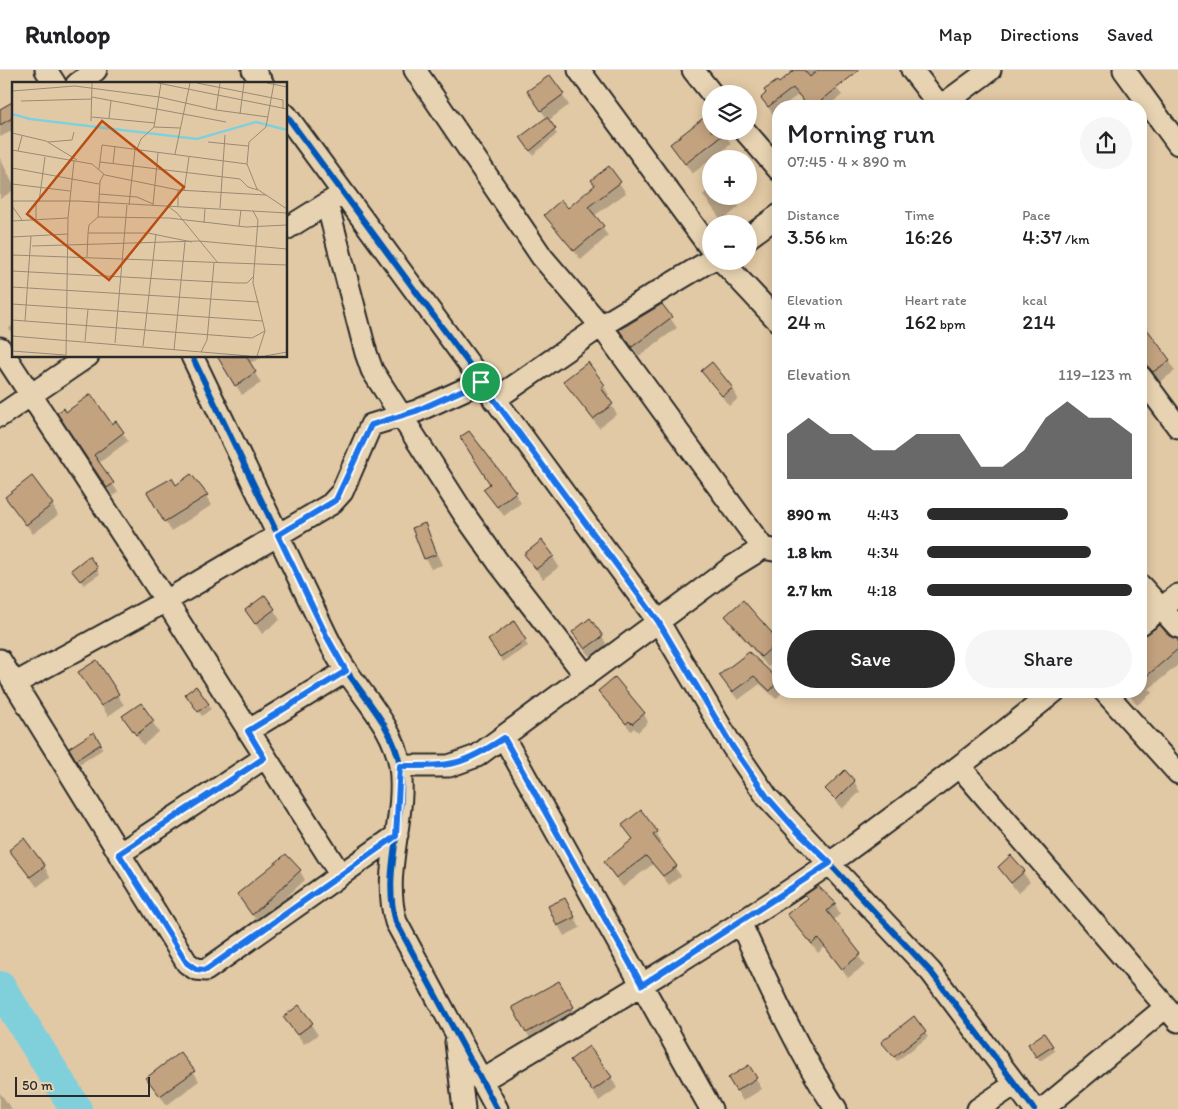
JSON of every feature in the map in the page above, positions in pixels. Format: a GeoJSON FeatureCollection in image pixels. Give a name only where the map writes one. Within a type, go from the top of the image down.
{"type":"FeatureCollection","features":[{"type":"Feature","properties":{"kind":"street"},"geometry":{"type":"LineString","coordinates":[[46,70],[54,82]]}},
{"type":"Feature","properties":{"kind":"street"},"geometry":{"type":"LineString","coordinates":[[80,82],[96,70]]}},
{"type":"Feature","properties":{"kind":"street"},"geometry":{"type":"LineString","coordinates":[[400,766],[449,766],[477,756],[504,738],[738,563],[771,549],[601,326],[536,249],[415,70]]}},
{"type":"Feature","properties":{"kind":"street"},"geometry":{"type":"LineString","coordinates":[[579,70],[702,237]]}},
{"type":"Feature","properties":{"kind":"street"},"geometry":{"type":"LineString","coordinates":[[693,70],[705,85]]}},
{"type":"Feature","properties":{"kind":"street"},"geometry":{"type":"LineString","coordinates":[[912,70],[935,100]]}},
{"type":"Feature","properties":{"kind":"street"},"geometry":{"type":"LineString","coordinates":[[948,100],[990,70]]}},
{"type":"Feature","properties":{"kind":"street"},"geometry":{"type":"LineString","coordinates":[[1124,70],[1146,100]]}},
{"type":"Feature","properties":{"kind":"street"},"geometry":{"type":"LineString","coordinates":[[1147,102],[1178,144]]}},
{"type":"Feature","properties":{"kind":"street"},"geometry":{"type":"LineString","coordinates":[[288,118],[335,198],[481,382],[658,621],[732,746],[767,797],[932,972],[1034,1109]]}},
{"type":"Feature","properties":{"kind":"street"},"geometry":{"type":"LineString","coordinates":[[753,140],[772,162]]}},
{"type":"Feature","properties":{"kind":"street"},"geometry":{"type":"LineString","coordinates":[[288,228],[335,198]]}},
{"type":"Feature","properties":{"kind":"street"},"geometry":{"type":"LineString","coordinates":[[335,198],[366,353],[378,380],[464,514],[498,562],[586,676]]}},
{"type":"Feature","properties":{"kind":"street"},"geometry":{"type":"LineString","coordinates":[[757,231],[772,220]]}},
{"type":"Feature","properties":{"kind":"street"},"geometry":{"type":"LineString","coordinates":[[494,400],[601,326],[702,265]]}},
{"type":"Feature","properties":{"kind":"street"},"geometry":{"type":"LineString","coordinates":[[730,270],[772,315]]}},
{"type":"Feature","properties":{"kind":"street"},"geometry":{"type":"LineString","coordinates":[[0,348],[166,601],[264,758],[340,874]]}},
{"type":"Feature","properties":{"kind":"street"},"geometry":{"type":"LineString","coordinates":[[0,416],[85,358]]}},
{"type":"Feature","properties":{"kind":"street"},"geometry":{"type":"LineString","coordinates":[[193,358],[327,637],[346,671],[387,732],[400,766],[396,836],[390,887],[391,906],[396,922],[454,1026],[497,1109]]}},
{"type":"Feature","properties":{"kind":"street"},"geometry":{"type":"LineString","coordinates":[[14,684],[166,601],[336,500],[368,428],[374,422],[402,415],[481,382]]}},
{"type":"Feature","properties":{"kind":"street"},"geometry":{"type":"LineString","coordinates":[[1147,385],[1178,427]]}},
{"type":"Feature","properties":{"kind":"street"},"geometry":{"type":"LineString","coordinates":[[1147,593],[1178,627]]}},
{"type":"Feature","properties":{"kind":"street"},"geometry":{"type":"LineString","coordinates":[[1147,620],[1178,596]]}},
{"type":"Feature","properties":{"kind":"street"},"geometry":{"type":"LineString","coordinates":[[1,663],[187,963],[196,969],[206,970],[396,836]]}},
{"type":"Feature","properties":{"kind":"street"},"geometry":{"type":"LineString","coordinates":[[248,731],[346,671]]}},
{"type":"Feature","properties":{"kind":"street"},"geometry":{"type":"LineString","coordinates":[[481,1081],[642,985],[830,863],[960,767],[1046,698]]}},
{"type":"Feature","properties":{"kind":"street"},"geometry":{"type":"LineString","coordinates":[[1110,698],[1178,773]]}},
{"type":"Feature","properties":{"kind":"street"},"geometry":{"type":"LineString","coordinates":[[504,738],[711,1109]]}},
{"type":"Feature","properties":{"kind":"street"},"geometry":{"type":"LineString","coordinates":[[119,854],[264,758]]}},
{"type":"Feature","properties":{"kind":"street"},"geometry":{"type":"LineString","coordinates":[[960,767],[1172,1014],[1043,1109]]}},
{"type":"Feature","properties":{"kind":"street"},"geometry":{"type":"LineString","coordinates":[[740,922],[783,1017],[818,1083],[836,1109]]}},
{"type":"Feature","properties":{"kind":"street"},"geometry":{"type":"LineString","coordinates":[[454,1026],[464,1109]]}},
{"type":"Feature","properties":{"kind":"street"},"geometry":{"type":"LineString","coordinates":[[978,1109],[1015,1084]]}},
{"type":"Feature","properties":{"kind":"building"},"geometry":{"type":"Polygon","coordinates":[[[794,70],[804,70],[810,77],[818,70],[859,70],[822,100],[803,100],[793,88],[777,100],[772,100],[772,104],[768,107],[761,98],[766,93],[764,90],[777,81],[779,83],[794,70]]]}},
{"type":"Feature","properties":{"kind":"building"},"geometry":{"type":"Polygon","coordinates":[[[550,75],[564,94],[541,111],[527,91],[550,75]]]}},
{"type":"Feature","properties":{"kind":"building"},"geometry":{"type":"Polygon","coordinates":[[[12,102],[12,118],[0,125],[0,109],[12,102]]]}},
{"type":"Feature","properties":{"kind":"building"},"geometry":{"type":"Polygon","coordinates":[[[547,117],[556,129],[530,151],[520,137],[547,117]]]}},
{"type":"Feature","properties":{"kind":"building"},"geometry":{"type":"Polygon","coordinates":[[[702,119],[702,140],[716,140],[685,164],[670,144],[702,119]]]}},
{"type":"Feature","properties":{"kind":"building"},"geometry":{"type":"Polygon","coordinates":[[[609,166],[621,182],[588,207],[604,226],[574,251],[544,215],[561,200],[568,208],[595,185],[591,180],[609,166]]]}},
{"type":"Feature","properties":{"kind":"building"},"geometry":{"type":"Polygon","coordinates":[[[662,304],[672,317],[632,347],[619,330],[662,304]]]}},
{"type":"Feature","properties":{"kind":"building"},"geometry":{"type":"Polygon","coordinates":[[[1147,329],[1170,360],[1153,372],[1147,366],[1147,329]]]}},
{"type":"Feature","properties":{"kind":"building"},"geometry":{"type":"Polygon","coordinates":[[[218,358],[247,358],[256,372],[235,386],[218,358]]]}},
{"type":"Feature","properties":{"kind":"building"},"geometry":{"type":"Polygon","coordinates":[[[588,362],[605,385],[601,388],[613,404],[593,419],[563,381],[588,362]]]}},
{"type":"Feature","properties":{"kind":"building"},"geometry":{"type":"Polygon","coordinates":[[[712,362],[733,388],[722,396],[701,371],[712,362]]]}},
{"type":"Feature","properties":{"kind":"building"},"geometry":{"type":"Polygon","coordinates":[[[91,394],[112,424],[116,421],[124,432],[94,455],[114,483],[107,488],[57,413],[64,408],[66,412],[91,394]]]}},
{"type":"Feature","properties":{"kind":"building"},"geometry":{"type":"Polygon","coordinates":[[[469,431],[516,492],[497,507],[483,489],[490,484],[460,437],[469,431]]]}},
{"type":"Feature","properties":{"kind":"building"},"geometry":{"type":"Polygon","coordinates":[[[191,474],[208,495],[164,522],[147,492],[172,478],[176,485],[191,474]]]}},
{"type":"Feature","properties":{"kind":"building"},"geometry":{"type":"Polygon","coordinates":[[[32,476],[53,504],[26,525],[5,497],[32,476]]]}},
{"type":"Feature","properties":{"kind":"building"},"geometry":{"type":"Polygon","coordinates":[[[425,523],[437,554],[424,559],[412,528],[425,523]]]}},
{"type":"Feature","properties":{"kind":"building"},"geometry":{"type":"Polygon","coordinates":[[[542,540],[554,556],[536,569],[524,554],[542,540]]]}},
{"type":"Feature","properties":{"kind":"building"},"geometry":{"type":"Polygon","coordinates":[[[89,556],[98,568],[80,581],[71,570],[89,556]]]}},
{"type":"Feature","properties":{"kind":"building"},"geometry":{"type":"Polygon","coordinates":[[[265,595],[275,609],[255,624],[245,610],[265,595]]]}},
{"type":"Feature","properties":{"kind":"building"},"geometry":{"type":"Polygon","coordinates":[[[743,600],[772,633],[772,647],[761,657],[725,616],[743,600]]]}},
{"type":"Feature","properties":{"kind":"building"},"geometry":{"type":"Polygon","coordinates":[[[590,618],[603,636],[585,649],[572,632],[590,618]]]}},
{"type":"Feature","properties":{"kind":"building"},"geometry":{"type":"Polygon","coordinates":[[[514,621],[526,640],[500,657],[488,640],[514,621]]]}},
{"type":"Feature","properties":{"kind":"building"},"geometry":{"type":"Polygon","coordinates":[[[1160,625],[1169,636],[1178,639],[1178,649],[1147,676],[1147,634],[1160,625]]]}},
{"type":"Feature","properties":{"kind":"building"},"geometry":{"type":"Polygon","coordinates":[[[749,652],[772,673],[772,689],[770,691],[754,676],[732,692],[719,675],[749,652]]]}},
{"type":"Feature","properties":{"kind":"building"},"geometry":{"type":"Polygon","coordinates":[[[97,660],[119,694],[101,706],[78,672],[97,660]]]}},
{"type":"Feature","properties":{"kind":"building"},"geometry":{"type":"Polygon","coordinates":[[[615,677],[645,713],[632,724],[629,721],[626,724],[598,691],[615,677]]]}},
{"type":"Feature","properties":{"kind":"building"},"geometry":{"type":"Polygon","coordinates":[[[196,686],[209,704],[198,712],[185,694],[196,686]]]}},
{"type":"Feature","properties":{"kind":"building"},"geometry":{"type":"Polygon","coordinates":[[[141,703],[154,721],[136,735],[122,716],[141,703]]]}},
{"type":"Feature","properties":{"kind":"building"},"geometry":{"type":"Polygon","coordinates":[[[94,732],[101,744],[76,760],[69,748],[94,732]]]}},
{"type":"Feature","properties":{"kind":"building"},"geometry":{"type":"Polygon","coordinates":[[[845,770],[855,781],[836,800],[825,789],[845,770]]]}},
{"type":"Feature","properties":{"kind":"building"},"geometry":{"type":"Polygon","coordinates":[[[641,810],[658,832],[653,835],[677,866],[663,876],[646,856],[616,878],[604,862],[633,839],[622,825],[641,810]]]}},
{"type":"Feature","properties":{"kind":"building"},"geometry":{"type":"Polygon","coordinates":[[[24,838],[45,866],[30,877],[9,850],[24,838]]]}},
{"type":"Feature","properties":{"kind":"building"},"geometry":{"type":"Polygon","coordinates":[[[286,854],[301,870],[252,915],[237,894],[286,854]]]}},
{"type":"Feature","properties":{"kind":"building"},"geometry":{"type":"Polygon","coordinates":[[[1011,855],[1025,871],[1011,883],[998,867],[1011,855]]]}},
{"type":"Feature","properties":{"kind":"building"},"geometry":{"type":"Polygon","coordinates":[[[818,886],[836,903],[827,911],[861,954],[842,969],[818,938],[812,944],[787,914],[808,898],[805,895],[818,886]]]}},
{"type":"Feature","properties":{"kind":"building"},"geometry":{"type":"Polygon","coordinates":[[[565,898],[575,917],[557,926],[548,906],[565,898]]]}},
{"type":"Feature","properties":{"kind":"building"},"geometry":{"type":"Polygon","coordinates":[[[559,981],[574,1007],[526,1033],[512,1007],[559,981]]]}},
{"type":"Feature","properties":{"kind":"building"},"geometry":{"type":"Polygon","coordinates":[[[299,1005],[313,1023],[297,1035],[283,1017],[299,1005]]]}},
{"type":"Feature","properties":{"kind":"building"},"geometry":{"type":"Polygon","coordinates":[[[914,1016],[926,1032],[894,1057],[881,1042],[914,1016]]]}},
{"type":"Feature","properties":{"kind":"building"},"geometry":{"type":"Polygon","coordinates":[[[1044,1033],[1053,1046],[1036,1057],[1028,1044],[1044,1033]]]}},
{"type":"Feature","properties":{"kind":"building"},"geometry":{"type":"Polygon","coordinates":[[[589,1046],[612,1077],[592,1091],[570,1060],[589,1046]]]}},
{"type":"Feature","properties":{"kind":"building"},"geometry":{"type":"Polygon","coordinates":[[[180,1052],[195,1071],[160,1096],[146,1078],[180,1052]]]}},
{"type":"Feature","properties":{"kind":"building"},"geometry":{"type":"Polygon","coordinates":[[[749,1065],[757,1078],[736,1091],[728,1078],[749,1065]]]}},
{"type":"Feature","properties":{"kind":"waterway"},"geometry":{"type":"LineString","coordinates":[[0,987],[76,1109]]}},
{"type":"Feature","properties":{"kind":"cycle path"},"geometry":{"type":"LineString","coordinates":[[288,118],[658,621],[732,746],[767,797],[931,972],[1034,1109]]}},
{"type":"Feature","properties":{"kind":"cycle path"},"geometry":{"type":"LineString","coordinates":[[193,358],[332,646],[345,669],[379,717],[397,753],[401,786],[391,884],[396,922],[497,1109]]}},
{"type":"Feature","properties":{"kind":"route"},"geometry":{"type":"LineString","coordinates":[[481,382],[658,621],[732,746],[767,797],[797,831],[830,863],[642,985],[504,738],[477,756],[449,766],[400,766],[396,836],[206,970],[196,969],[187,963],[119,854],[264,758],[248,731],[346,671],[327,637],[278,535],[336,500],[342,492],[368,428],[374,422],[416,411],[481,382]]}}]}
